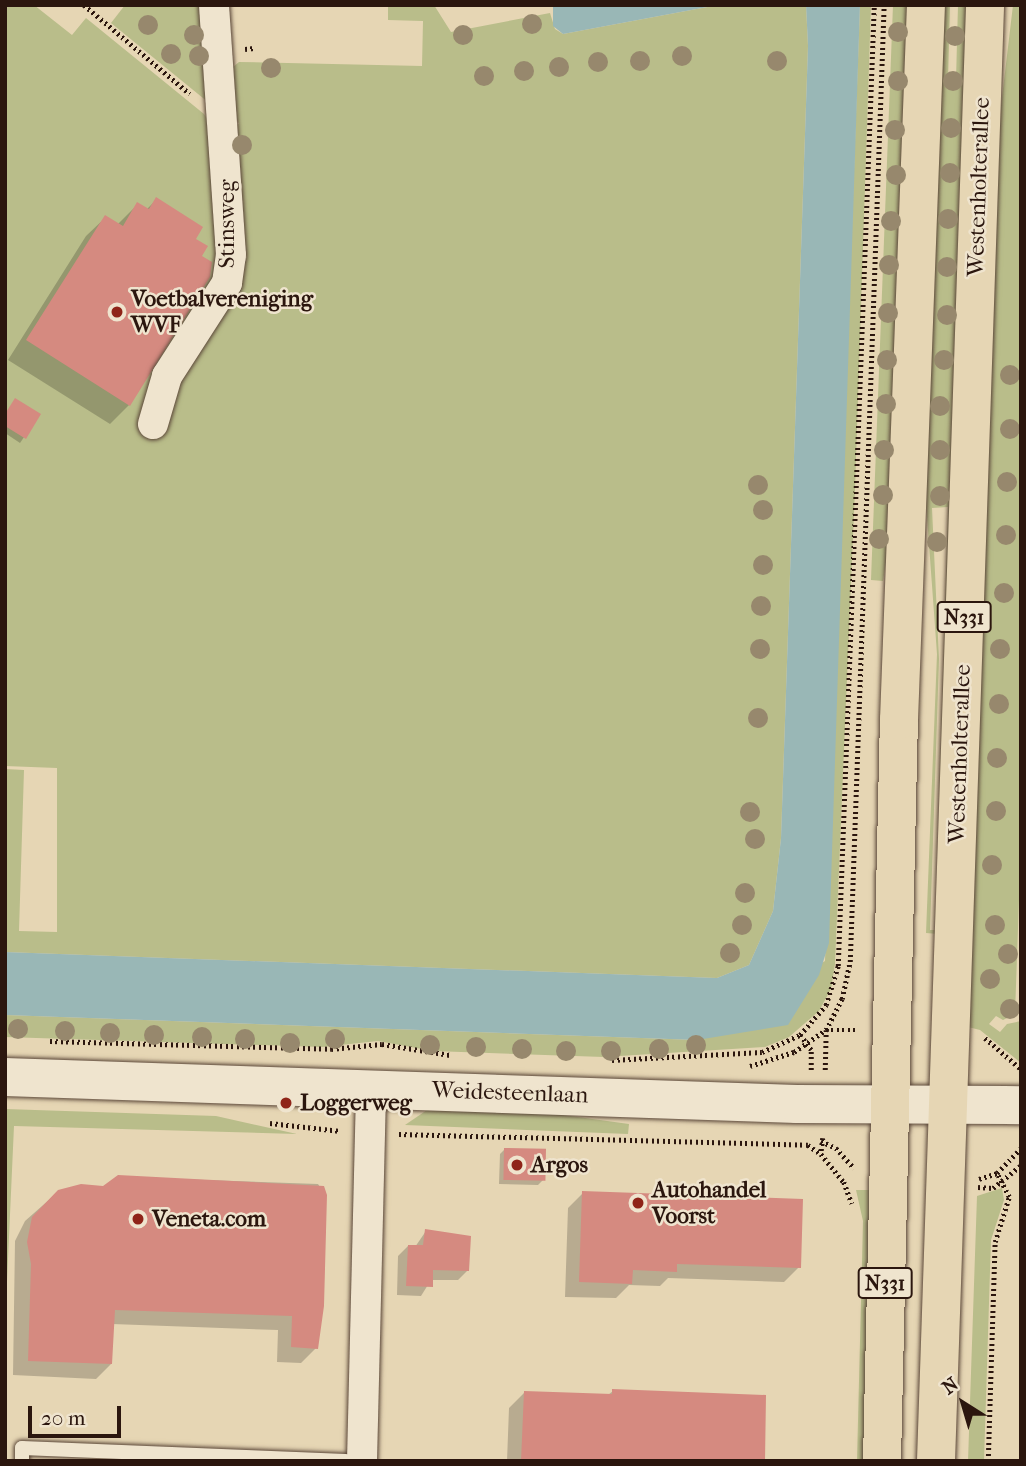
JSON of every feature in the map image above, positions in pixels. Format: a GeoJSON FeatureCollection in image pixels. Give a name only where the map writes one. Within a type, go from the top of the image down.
{"type":"FeatureCollection","features":[{"type":"Feature","properties":{"kind":"main road","name":"N331"},"geometry":{"type":"LineString","coordinates":[[882,1461],[889,1104],[926,5]]}},
{"type":"Feature","properties":{"kind":"main road","name":"Westenholterallee"},"geometry":{"type":"LineString","coordinates":[[936,1461],[985,5]]}},
{"type":"Feature","properties":{"kind":"street","name":"Stinsweg"},"geometry":{"type":"LineString","coordinates":[[153,424],[167,376],[227,283],[231,255],[214,5]]}},
{"type":"Feature","properties":{"kind":"street","name":"Weidesteenlaan"},"geometry":{"type":"LineString","coordinates":[[5,1077],[818,1104],[1021,1105]]}},
{"type":"Feature","properties":{"kind":"street"},"geometry":{"type":"LineString","coordinates":[[362,1461],[371,1089]]}},
{"type":"Feature","properties":{"kind":"lane"},"geometry":{"type":"LineString","coordinates":[[22,1461],[22,1448],[346,1461]]}},
{"type":"Feature","properties":{"kind":"path"},"geometry":{"type":"LineString","coordinates":[[84,5],[223,121]]}},
{"type":"Feature","properties":{"kind":"path"},"geometry":{"type":"LineString","coordinates":[[609,1060],[762,1052],[800,1035],[826,1006],[838,966],[874,5]]}},
{"type":"Feature","properties":{"kind":"path"},"geometry":{"type":"LineString","coordinates":[[884,5],[850,961],[842,999],[826,1030],[818,1104],[809,1135],[851,1163],[860,1185],[887,1185]]}},
{"type":"Feature","properties":{"kind":"path"},"geometry":{"type":"LineString","coordinates":[[800,1035],[811,1050],[822,1142],[821,1154],[844,1182]]}},
{"type":"Feature","properties":{"kind":"path"},"geometry":{"type":"LineString","coordinates":[[47,1041],[331,1049],[382,1044],[460,1055]]}},
{"type":"Feature","properties":{"kind":"path"},"geometry":{"type":"LineString","coordinates":[[945,1187],[993,1188],[1021,1165]]}},
{"type":"Feature","properties":{"kind":"path"},"geometry":{"type":"LineString","coordinates":[[988,1461],[995,1242],[1009,1197],[997,1173]]}},
{"type":"Feature","properties":{"kind":"green space"},"geometry":{"type":"Polygon","coordinates":[[[5,5],[34,5],[72,35],[86,18],[204,114],[215,131],[239,124],[234,114],[233,67],[239,62],[422,66],[423,21],[388,20],[388,5],[434,5],[451,32],[550,13],[555,29],[563,34],[718,5],[806,5],[808,46],[781,838],[773,911],[749,965],[717,978],[5,952],[5,769],[24,770],[19,931],[57,932],[57,768],[5,766],[5,5]]]}},
{"type":"Feature","properties":{"kind":"green space"},"geometry":{"type":"Polygon","coordinates":[[[125,5],[201,5],[214,107],[111,23],[125,5]]]}},
{"type":"Feature","properties":{"kind":"green space"},"geometry":{"type":"Polygon","coordinates":[[[860,5],[871,5],[855,490],[835,964],[831,989],[819,1011],[789,1037],[765,1047],[604,1057],[433,1051],[378,1041],[322,1047],[5,1037],[5,1015],[697,1040],[825,961],[860,5]]]}},
{"type":"Feature","properties":{"kind":"green space"},"geometry":{"type":"Polygon","coordinates":[[[893,5],[911,5],[890,538],[883,581],[871,580],[893,5]]]}},
{"type":"Feature","properties":{"kind":"green space"},"geometry":{"type":"Polygon","coordinates":[[[943,5],[950,5],[948,80],[956,80],[958,5],[970,5],[938,934],[926,933],[937,654],[926,503],[943,5]],[[948,507],[932,508],[939,659],[930,930],[935,930],[948,507]]]}},
{"type":"Feature","properties":{"kind":"green space"},"geometry":{"type":"Polygon","coordinates":[[[1013,5],[1021,5],[1021,843],[1015,1014],[1003,1020],[996,1016],[989,1024],[1000,1032],[1007,1024],[1021,1021],[1021,1063],[980,1030],[968,1027],[996,148],[1013,5]]]}},
{"type":"Feature","properties":{"kind":"green space"},"geometry":{"type":"Polygon","coordinates":[[[5,1109],[216,1116],[297,1134],[14,1126],[5,1326],[5,1109]]]}},
{"type":"Feature","properties":{"kind":"green space"},"geometry":{"type":"Polygon","coordinates":[[[427,1110],[534,1111],[629,1124],[628,1134],[405,1125],[427,1110]]]}},
{"type":"Feature","properties":{"kind":"green space"},"geometry":{"type":"Polygon","coordinates":[[[1002,1188],[1004,1200],[991,1240],[984,1461],[968,1461],[977,1196],[1002,1188]]]}},
{"type":"Feature","properties":{"kind":"green space"},"geometry":{"type":"Polygon","coordinates":[[[856,1190],[871,1190],[864,1461],[857,1461],[863,1221],[856,1190]]]}},
{"type":"Feature","properties":{"kind":"water"},"geometry":{"type":"Polygon","coordinates":[[[553,5],[718,5],[563,34],[553,26],[553,5]]]}},
{"type":"Feature","properties":{"kind":"water"},"geometry":{"type":"Polygon","coordinates":[[[806,5],[860,5],[829,943],[819,975],[788,1025],[697,1040],[5,1015],[5,952],[717,978],[749,965],[773,911],[781,838],[808,46],[806,5]]]}},
{"type":"Feature","properties":{"kind":"building","name":"Voetbalvereniging WVF"},"geometry":{"type":"Polygon","coordinates":[[[156,197],[203,227],[196,239],[208,246],[202,256],[212,262],[210,277],[130,406],[26,340],[105,215],[123,226],[137,202],[149,209],[156,197]]]}},
{"type":"Feature","properties":{"kind":"building"},"geometry":{"type":"Polygon","coordinates":[[[15,398],[41,414],[26,439],[5,426],[5,414],[15,398]]]}},
{"type":"Feature","properties":{"kind":"building"},"geometry":{"type":"Polygon","coordinates":[[[504,1148],[546,1149],[545,1181],[503,1180],[504,1148]]]}},
{"type":"Feature","properties":{"kind":"building"},"geometry":{"type":"Polygon","coordinates":[[[118,1175],[324,1186],[327,1195],[324,1306],[318,1349],[291,1347],[292,1316],[115,1310],[112,1364],[28,1361],[31,1264],[27,1242],[32,1217],[58,1190],[81,1184],[103,1186],[118,1175]]]}},
{"type":"Feature","properties":{"kind":"building"},"geometry":{"type":"Polygon","coordinates":[[[582,1191],[803,1199],[801,1268],[677,1264],[677,1272],[633,1270],[632,1284],[579,1282],[582,1191]]]}},
{"type":"Feature","properties":{"kind":"building"},"geometry":{"type":"Polygon","coordinates":[[[425,1229],[471,1236],[469,1271],[433,1270],[433,1287],[406,1286],[408,1245],[423,1245],[425,1229]]]}},
{"type":"Feature","properties":{"kind":"building"},"geometry":{"type":"Polygon","coordinates":[[[612,1389],[766,1395],[765,1461],[521,1461],[524,1391],[612,1394],[612,1389]]]}},
{"type":"Feature","properties":{"kind":"place","name":"Voetbalvereniging WVF"},"geometry":{"type":"Point","coordinates":[117,312]}},
{"type":"Feature","properties":{"kind":"place","name":"Loggerweg"},"geometry":{"type":"Point","coordinates":[286,1103]}},
{"type":"Feature","properties":{"kind":"place","name":"Argos"},"geometry":{"type":"Point","coordinates":[517,1165]}},
{"type":"Feature","properties":{"kind":"place","name":"Autohandel Voorst"},"geometry":{"type":"Point","coordinates":[638,1203]}},
{"type":"Feature","properties":{"kind":"place","name":"Veneta.com"},"geometry":{"type":"Point","coordinates":[138,1219]}}]}
